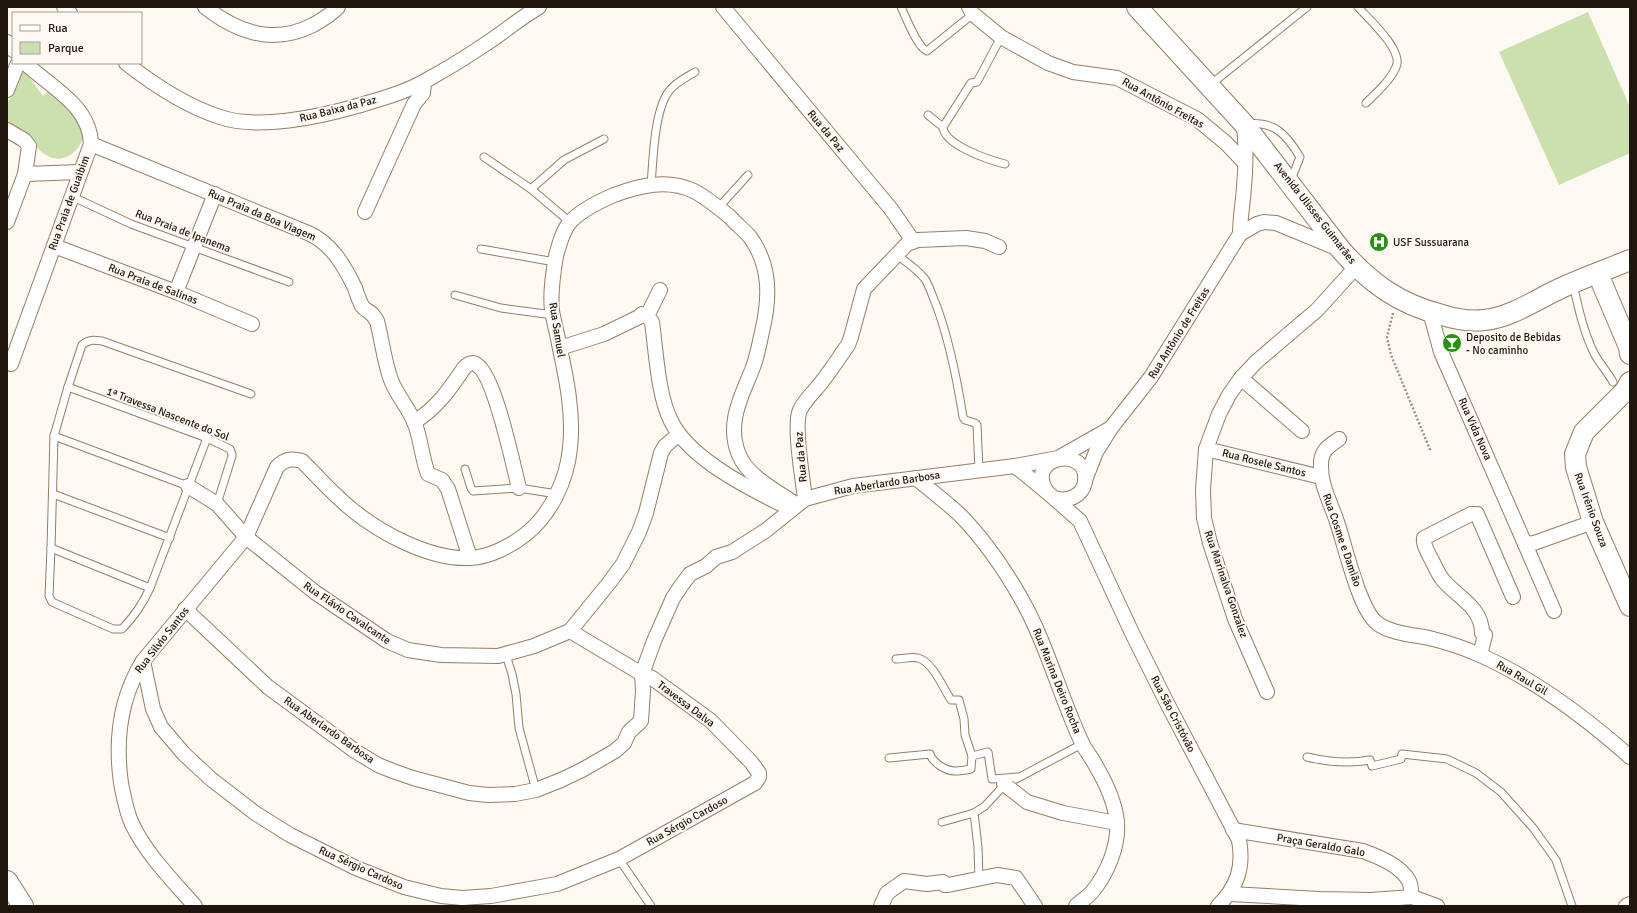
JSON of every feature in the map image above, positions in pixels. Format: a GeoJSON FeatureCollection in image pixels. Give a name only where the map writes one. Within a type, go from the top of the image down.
{"type":"FeatureCollection","features":[{"type":"Feature","properties":{"kind":"main road","name":"Avenida Ulisses Guimarães"},"geometry":{"type":"LineString","coordinates":[[1137,7],[1210,85],[1244,124],[1356,267],[1398,299],[1430,312],[1468,320],[1485,320],[1505,315],[1572,284],[1630,260]]}},
{"type":"Feature","properties":{"kind":"main road"},"geometry":{"type":"LineString","coordinates":[[1598,274],[1629,347],[1630,354]]}},
{"type":"Feature","properties":{"kind":"main road","name":"Rua Irênio Souza"},"geometry":{"type":"LineString","coordinates":[[1622,382],[1622,395],[1584,432],[1575,454],[1576,467],[1593,522],[1630,606]]}},
{"type":"Feature","properties":{"kind":"main road"},"geometry":{"type":"LineString","coordinates":[[7,881],[23,906]]}},
{"type":"Feature","properties":{"kind":"street"},"geometry":{"type":"LineString","coordinates":[[205,7],[228,23],[245,30],[261,35],[278,36],[296,33],[324,19],[338,7]]}},
{"type":"Feature","properties":{"kind":"street","name":"Rua Baixa da Paz"},"geometry":{"type":"LineString","coordinates":[[127,64],[144,78],[182,100],[221,117],[254,122],[300,119],[342,110],[401,93],[424,82],[484,45],[539,7]]}},
{"type":"Feature","properties":{"kind":"street","name":"Rua da Paz"},"geometry":{"type":"LineString","coordinates":[[724,7],[891,209],[912,242],[902,249],[864,289],[848,345],[815,391],[806,399],[799,411],[800,461],[798,504]]}},
{"type":"Feature","properties":{"kind":"street","name":"Rua Antônio Freitas"},"geometry":{"type":"LineString","coordinates":[[971,10],[1001,37],[1048,63],[1073,72],[1117,78],[1178,111],[1197,119],[1226,143],[1244,162]]}},
{"type":"Feature","properties":{"kind":"street"},"geometry":{"type":"LineString","coordinates":[[7,90],[18,64]]}},
{"type":"Feature","properties":{"kind":"street","name":"Rua Praia de Guaibim"},"geometry":{"type":"LineString","coordinates":[[11,364],[91,144],[89,127],[80,112],[64,96],[26,64]]}},
{"type":"Feature","properties":{"kind":"street"},"geometry":{"type":"LineString","coordinates":[[365,212],[414,104],[423,93],[424,82]]}},
{"type":"Feature","properties":{"kind":"street"},"geometry":{"type":"LineString","coordinates":[[401,93],[414,104]]}},
{"type":"Feature","properties":{"kind":"street"},"geometry":{"type":"LineString","coordinates":[[1240,234],[1240,217],[1244,186],[1244,124]]}},
{"type":"Feature","properties":{"kind":"street"},"geometry":{"type":"LineString","coordinates":[[7,130],[24,140],[29,146],[25,174],[7,222]]}},
{"type":"Feature","properties":{"kind":"street","name":"Rua Praia da Boa Viagem"},"geometry":{"type":"LineString","coordinates":[[91,144],[318,237],[328,245],[338,257],[355,288],[361,304],[366,311],[371,313],[377,320],[391,379],[396,391],[414,422],[428,474],[442,480],[448,489],[470,558]]}},
{"type":"Feature","properties":{"kind":"street"},"geometry":{"type":"LineString","coordinates":[[25,174],[80,172]]}},
{"type":"Feature","properties":{"kind":"street","name":"Rua Samuel"},"geometry":{"type":"LineString","coordinates":[[302,461],[350,508],[387,533],[416,546],[438,554],[470,558],[495,552],[516,542],[535,526],[557,494],[562,483],[570,451],[572,429],[571,413],[552,308],[553,271],[558,245],[570,222],[599,201],[625,191],[660,183],[672,184],[695,192],[719,208],[749,235],[759,252],[766,273],[768,300],[753,367],[737,405],[734,423],[735,440],[738,453],[744,465],[758,478],[798,504]]}},
{"type":"Feature","properties":{"kind":"street"},"geometry":{"type":"LineString","coordinates":[[176,292],[215,194]]}},
{"type":"Feature","properties":{"kind":"street","name":"Rua Antônio de Freitas"},"geometry":{"type":"LineString","coordinates":[[1084,483],[1096,452],[1111,428],[1152,377],[1240,234],[1257,224],[1264,222],[1276,223],[1342,250]]}},
{"type":"Feature","properties":{"kind":"street"},"geometry":{"type":"LineString","coordinates":[[912,242],[925,239],[966,238],[985,241],[999,247]]}},
{"type":"Feature","properties":{"kind":"street","name":"Rua Praia de Salinas"},"geometry":{"type":"LineString","coordinates":[[54,246],[176,292],[252,324]]}},
{"type":"Feature","properties":{"kind":"street","name":"Rua Marinalva Gonzalez"},"geometry":{"type":"LineString","coordinates":[[1267,692],[1235,619],[1210,543],[1204,518],[1203,490],[1206,449],[1219,414],[1229,395],[1241,378],[1256,362],[1317,310],[1356,267]]}},
{"type":"Feature","properties":{"kind":"street"},"geometry":{"type":"LineString","coordinates":[[647,316],[660,290]]}},
{"type":"Feature","properties":{"kind":"street","name":"Rua Vida Nova"},"geometry":{"type":"LineString","coordinates":[[1430,312],[1441,352],[1554,611]]}},
{"type":"Feature","properties":{"kind":"street"},"geometry":{"type":"LineString","coordinates":[[560,348],[604,334],[639,318],[642,314],[647,316],[652,322],[662,394],[671,421],[679,434],[717,468],[738,481],[798,504]]}},
{"type":"Feature","properties":{"kind":"street"},"geometry":{"type":"LineString","coordinates":[[414,422],[439,402],[464,368],[472,363],[477,364],[486,376],[497,403],[519,488]]}},
{"type":"Feature","properties":{"kind":"street"},"geometry":{"type":"LineString","coordinates":[[1241,378],[1302,431]]}},
{"type":"Feature","properties":{"kind":"street","name":"Rua Antônio de Freitas"},"geometry":{"type":"LineString","coordinates":[[1058,458],[1111,428]]}},
{"type":"Feature","properties":{"kind":"street","name":"Rua Flávio Cavalcante"},"geometry":{"type":"LineString","coordinates":[[188,486],[217,504],[246,537],[316,594],[350,618],[394,644],[408,650],[441,655],[506,655],[534,646],[570,631],[613,577],[632,549],[646,513],[661,453],[665,446],[679,434]]}},
{"type":"Feature","properties":{"kind":"street","name":"Rua Cosme e Damião"},"geometry":{"type":"LineString","coordinates":[[1339,439],[1325,449],[1320,463],[1324,490],[1337,521],[1350,567],[1371,617],[1377,624],[1397,631]]}},
{"type":"Feature","properties":{"kind":"street","name":"Rua Rosele Santos"},"geometry":{"type":"LineString","coordinates":[[1206,449],[1321,477]]}},
{"type":"Feature","properties":{"kind":"street"},"geometry":{"type":"LineString","coordinates":[[1051,495],[1042,480],[1046,466],[1058,458],[1065,458],[1077,462],[1082,467],[1084,483],[1080,521]]}},
{"type":"Feature","properties":{"kind":"street","name":"Rua Aberlardo Barbosa"},"geometry":{"type":"LineString","coordinates":[[185,609],[268,687],[349,747],[378,765],[413,778],[469,793],[488,795],[515,794],[536,790],[582,770],[608,756],[624,743],[628,732],[641,721],[643,691],[642,674],[654,641],[673,598],[690,574],[706,566],[716,558],[732,552],[765,531],[798,504],[853,486],[1014,466],[1058,458]]}},
{"type":"Feature","properties":{"kind":"street","name":"Rua Silvio Santos"},"geometry":{"type":"LineString","coordinates":[[195,906],[165,872],[143,842],[132,824],[125,806],[119,770],[119,730],[125,699],[133,677],[143,661],[246,537],[277,467],[282,462],[291,459],[302,461]]}},
{"type":"Feature","properties":{"kind":"street"},"geometry":{"type":"LineString","coordinates":[[1014,466],[1051,495],[1061,500],[1068,500],[1075,497],[1080,492],[1084,483]]}},
{"type":"Feature","properties":{"kind":"street","name":"Rua Marina Deiro Rocha"},"geometry":{"type":"LineString","coordinates":[[916,478],[961,516],[1000,563],[1026,607],[1082,744],[1096,765],[1113,799],[1117,823],[1116,841],[1108,866],[1092,892],[1076,906]]}},
{"type":"Feature","properties":{"kind":"street","name":"Rua São Cristóvão"},"geometry":{"type":"LineString","coordinates":[[1051,495],[1080,521],[1138,646],[1239,840],[1241,852],[1238,871],[1230,894],[1218,906]]}},
{"type":"Feature","properties":{"kind":"street"},"geometry":{"type":"LineString","coordinates":[[1480,655],[1484,635],[1482,633],[1480,621],[1473,608],[1443,581],[1424,545],[1424,538],[1470,514],[1477,514],[1513,597]]}},
{"type":"Feature","properties":{"kind":"street"},"geometry":{"type":"LineString","coordinates":[[1525,544],[1534,543],[1593,522]]}},
{"type":"Feature","properties":{"kind":"street","name":"Travessa Dalva"},"geometry":{"type":"LineString","coordinates":[[570,631],[642,674],[652,678],[711,721],[751,762],[759,773]]}},
{"type":"Feature","properties":{"kind":"street","name":"Rua Raul Gil"},"geometry":{"type":"LineString","coordinates":[[1397,631],[1451,644],[1480,655],[1562,701],[1630,757]]}},
{"type":"Feature","properties":{"kind":"street","name":"Rua Sérgio Cardoso"},"geometry":{"type":"LineString","coordinates":[[143,661],[153,709],[164,732],[184,754],[211,779],[255,813],[290,835],[356,868],[404,887],[462,902],[557,884],[619,859],[755,783],[759,777],[759,773]]}},
{"type":"Feature","properties":{"kind":"street"},"geometry":{"type":"LineString","coordinates":[[1004,784],[1027,802],[1084,818],[1117,823]]}},
{"type":"Feature","properties":{"kind":"street","name":"Praça Geraldo Galo"},"geometry":{"type":"LineString","coordinates":[[1233,830],[1363,851],[1396,868],[1409,882],[1412,897]]}},
{"type":"Feature","properties":{"kind":"street"},"geometry":{"type":"LineString","coordinates":[[881,906],[888,893],[904,881],[927,884],[943,882],[945,885],[948,885],[997,875],[1016,878],[1035,906]]}},
{"type":"Feature","properties":{"kind":"street"},"geometry":{"type":"LineString","coordinates":[[1230,894],[1282,898],[1364,900],[1412,897],[1437,906]]}},
{"type":"Feature","properties":{"kind":"street"},"geometry":{"type":"LineString","coordinates":[[1626,906],[1630,904]]}},
{"type":"Feature","properties":{"kind":"lane"},"geometry":{"type":"LineString","coordinates":[[901,7],[918,42],[923,49],[928,50],[971,10]]}},
{"type":"Feature","properties":{"kind":"lane"},"geometry":{"type":"LineString","coordinates":[[1210,85],[1307,7]]}},
{"type":"Feature","properties":{"kind":"lane"},"geometry":{"type":"LineString","coordinates":[[1358,7],[1394,48],[1397,59],[1397,66],[1388,80],[1366,103]]}},
{"type":"Feature","properties":{"kind":"lane"},"geometry":{"type":"LineString","coordinates":[[943,127],[971,83],[977,82],[1001,37]]}},
{"type":"Feature","properties":{"kind":"lane"},"geometry":{"type":"LineString","coordinates":[[651,186],[656,131],[663,100],[670,89],[695,72]]}},
{"type":"Feature","properties":{"kind":"lane"},"geometry":{"type":"LineString","coordinates":[[928,115],[943,127],[944,132],[960,146],[994,161],[1005,164]]}},
{"type":"Feature","properties":{"kind":"lane"},"geometry":{"type":"LineString","coordinates":[[531,189],[564,160],[604,140]]}},
{"type":"Feature","properties":{"kind":"lane"},"geometry":{"type":"LineString","coordinates":[[484,157],[531,189],[570,222]]}},
{"type":"Feature","properties":{"kind":"lane"},"geometry":{"type":"LineString","coordinates":[[719,208],[748,175]]}},
{"type":"Feature","properties":{"kind":"lane","name":"Rua Praia de Ipanema"},"geometry":{"type":"LineString","coordinates":[[71,196],[131,224],[289,282]]}},
{"type":"Feature","properties":{"kind":"lane"},"geometry":{"type":"LineString","coordinates":[[481,250],[555,262]]}},
{"type":"Feature","properties":{"kind":"lane"},"geometry":{"type":"LineString","coordinates":[[897,255],[918,272],[930,288],[945,329],[953,357],[963,417],[965,420],[975,423],[977,426],[979,470]]}},
{"type":"Feature","properties":{"kind":"lane"},"geometry":{"type":"LineString","coordinates":[[1572,284],[1592,350],[1599,362],[1622,382]]}},
{"type":"Feature","properties":{"kind":"lane"},"geometry":{"type":"LineString","coordinates":[[455,295],[501,308],[553,316]]}},
{"type":"Feature","properties":{"kind":"lane"},"geometry":{"type":"LineString","coordinates":[[206,438],[170,538],[150,588],[138,611],[122,629],[113,630],[52,602],[48,596],[54,436],[82,345],[86,341],[92,339],[102,341],[251,394]]}},
{"type":"Feature","properties":{"kind":"lane","name":"1ª Travessa Nascente do Sol"},"geometry":{"type":"LineString","coordinates":[[68,387],[206,438],[230,449],[232,454],[217,504]]}},
{"type":"Feature","properties":{"kind":"lane"},"geometry":{"type":"LineString","coordinates":[[54,436],[188,486]]}},
{"type":"Feature","properties":{"kind":"lane"},"geometry":{"type":"LineString","coordinates":[[465,469],[473,491],[519,488],[557,494]]}},
{"type":"Feature","properties":{"kind":"lane"},"geometry":{"type":"LineString","coordinates":[[53,494],[170,538]]}},
{"type":"Feature","properties":{"kind":"lane"},"geometry":{"type":"LineString","coordinates":[[51,548],[150,588]]}},
{"type":"Feature","properties":{"kind":"lane"},"geometry":{"type":"LineString","coordinates":[[506,655],[516,694],[519,728],[536,790]]}},
{"type":"Feature","properties":{"kind":"lane"},"geometry":{"type":"LineString","coordinates":[[890,758],[930,754],[931,759],[954,771],[971,769],[972,756],[965,735],[964,719],[959,700],[951,700],[932,667],[922,659],[912,657],[896,659]]}},
{"type":"Feature","properties":{"kind":"lane"},"geometry":{"type":"LineString","coordinates":[[942,822],[974,813],[985,806],[1000,792],[1004,784],[1082,744]]}},
{"type":"Feature","properties":{"kind":"lane"},"geometry":{"type":"LineString","coordinates":[[972,756],[988,752],[992,779],[1018,777]]}},
{"type":"Feature","properties":{"kind":"lane"},"geometry":{"type":"LineString","coordinates":[[1307,757],[1330,762],[1354,763],[1370,760],[1372,766],[1401,759],[1402,754],[1447,759],[1476,773],[1501,792],[1538,835],[1556,860],[1572,906]]}},
{"type":"Feature","properties":{"kind":"lane"},"geometry":{"type":"LineString","coordinates":[[974,813],[978,847],[979,879]]}},
{"type":"Feature","properties":{"kind":"lane"},"geometry":{"type":"LineString","coordinates":[[619,859],[651,906]]}},
{"type":"Feature","properties":{"kind":"path"},"geometry":{"type":"LineString","coordinates":[[1398,299],[1389,325],[1387,337],[1390,349],[1431,452]]}},
{"type":"Feature","properties":{"kind":"green space"},"geometry":{"type":"Polygon","coordinates":[[[1588,12],[1630,107],[1630,153],[1559,185],[1499,52],[1588,12]]]}},
{"type":"Feature","properties":{"kind":"green space"},"geometry":{"type":"Polygon","coordinates":[[[23,69],[43,96],[51,88],[71,106],[85,133],[79,147],[69,156],[56,159],[50,157],[36,146],[27,134],[20,129],[7,124],[7,105],[23,69]]]}},
{"type":"Feature","properties":{"kind":"place","name":"USF Sussuarana"},"geometry":{"type":"Point","coordinates":[1379,242]}},
{"type":"Feature","properties":{"kind":"place","name":"Deposito de Bebidas - No caminho"},"geometry":{"type":"Point","coordinates":[1452,343]}}]}
